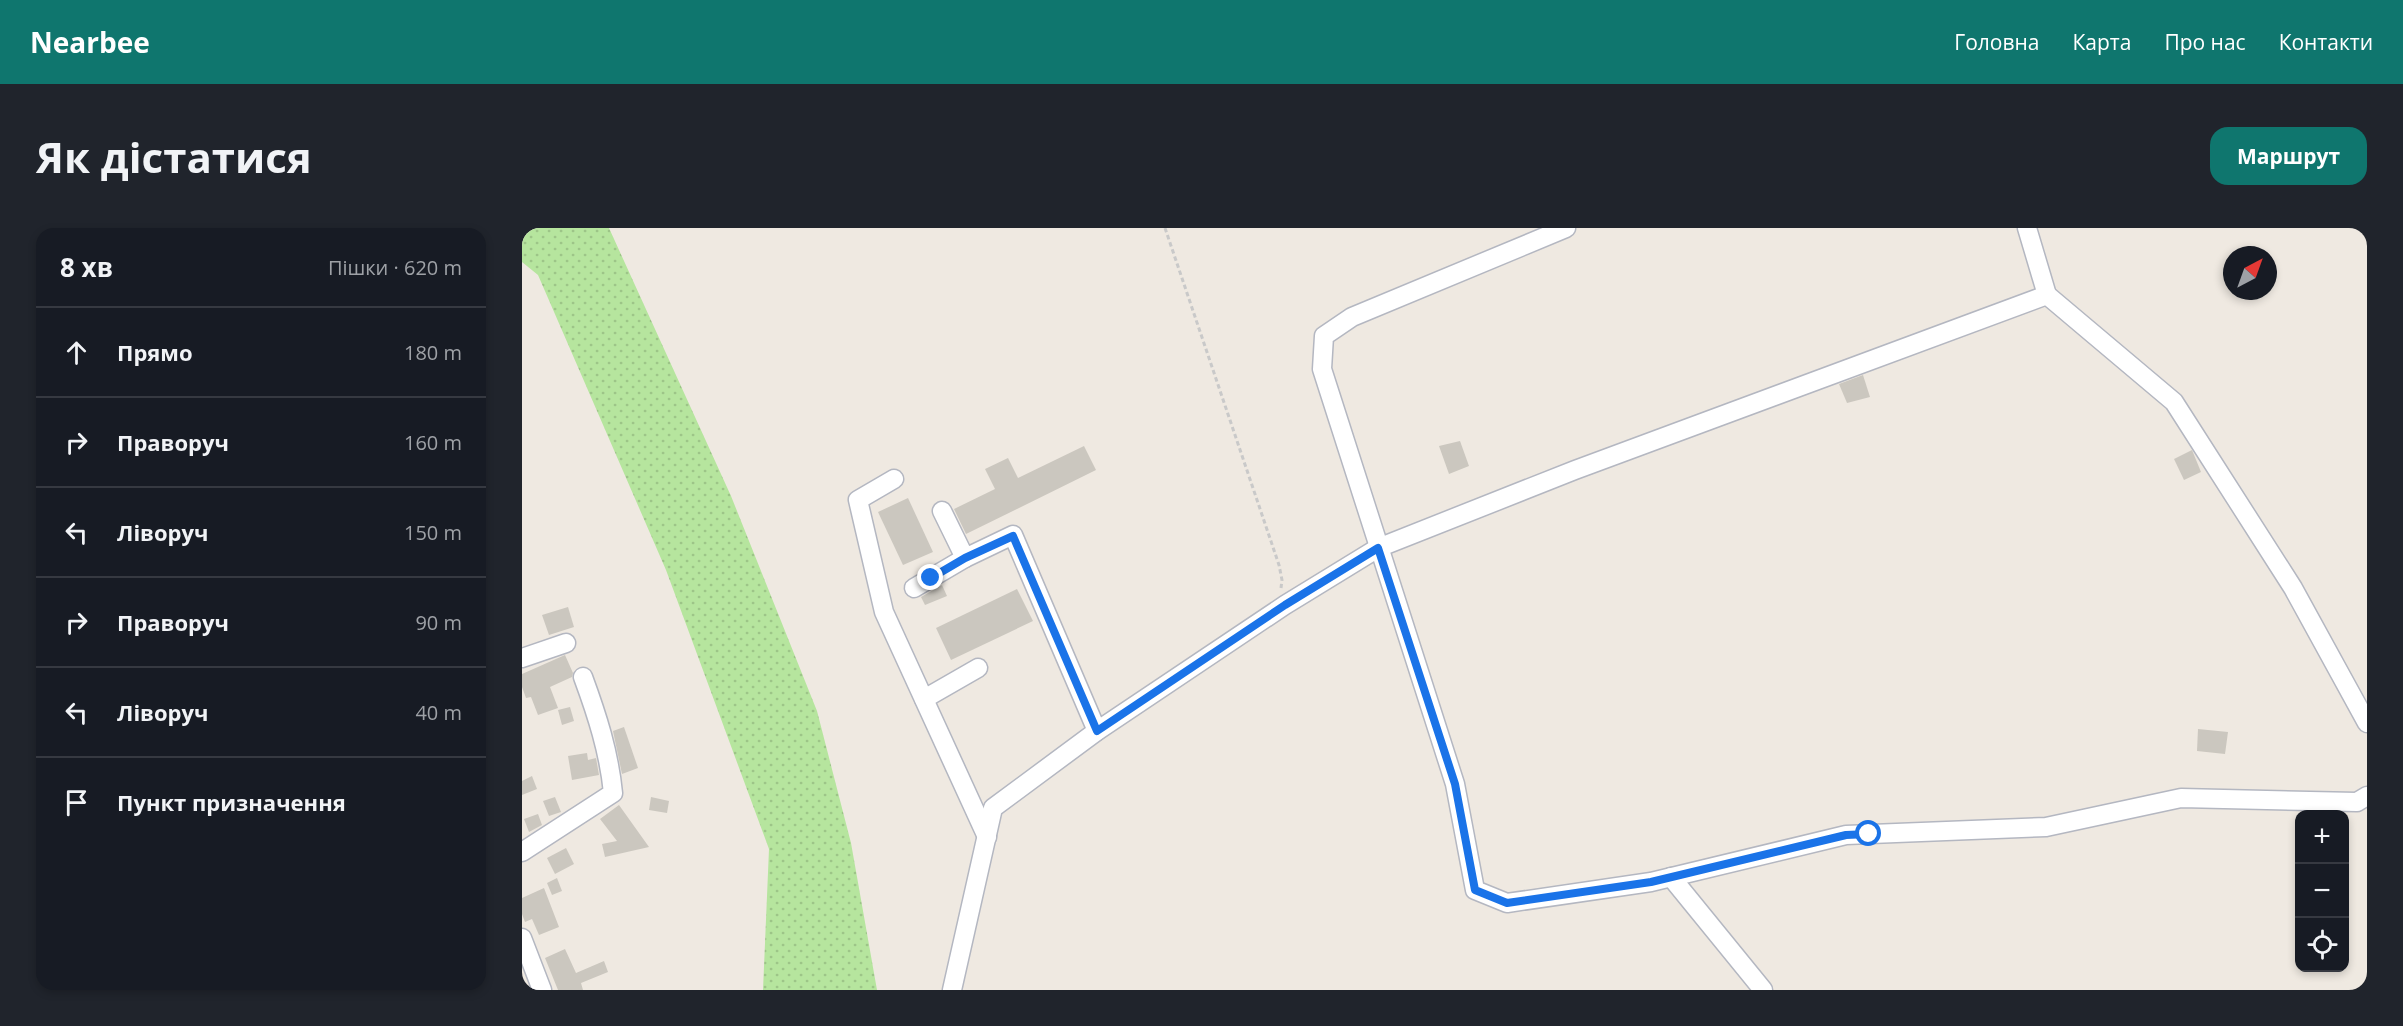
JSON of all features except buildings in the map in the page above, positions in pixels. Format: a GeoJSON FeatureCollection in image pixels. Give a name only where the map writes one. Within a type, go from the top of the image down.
{"type":"FeatureCollection","features":[{"type":"Feature","properties":{"kind":"street"},"geometry":{"type":"LineString","coordinates":[[1566,228],[1352,317],[1324,336],[1322,369],[1455,784],[1475,890],[1507,903],[1651,882],[1846,835],[2046,827],[2181,798],[2357,802],[2367,796]]}},
{"type":"Feature","properties":{"kind":"street"},"geometry":{"type":"LineString","coordinates":[[2027,228],[2047,295],[2174,402],[2293,588],[2367,723]]}},
{"type":"Feature","properties":{"kind":"street"},"geometry":{"type":"LineString","coordinates":[[952,990],[993,808],[1097,731],[1277,611],[1378,548],[1586,466],[2047,295]]}},
{"type":"Feature","properties":{"kind":"street"},"geometry":{"type":"LineString","coordinates":[[894,479],[858,500],[884,612],[987,837]]}},
{"type":"Feature","properties":{"kind":"street"},"geometry":{"type":"LineString","coordinates":[[942,511],[965,558]]}},
{"type":"Feature","properties":{"kind":"street"},"geometry":{"type":"LineString","coordinates":[[914,588],[965,558],[1013,536],[1097,731]]}},
{"type":"Feature","properties":{"kind":"street"},"geometry":{"type":"LineString","coordinates":[[522,658],[566,643]]}},
{"type":"Feature","properties":{"kind":"street"},"geometry":{"type":"LineString","coordinates":[[924,699],[978,668]]}},
{"type":"Feature","properties":{"kind":"street"},"geometry":{"type":"LineString","coordinates":[[522,852],[613,793],[611,771],[600,723],[583,677]]}},
{"type":"Feature","properties":{"kind":"street"},"geometry":{"type":"LineString","coordinates":[[1671,877],[1762,990]]}},
{"type":"Feature","properties":{"kind":"street"},"geometry":{"type":"LineString","coordinates":[[522,938],[542,990]]}},
{"type":"Feature","properties":{"kind":"path"},"geometry":{"type":"LineString","coordinates":[[1165,228],[1279,565],[1282,580],[1277,611]]}},
{"type":"Feature","properties":{"kind":"green space"},"geometry":{"type":"Polygon","coordinates":[[[522,228],[609,228],[731,496],[817,711],[851,843],[877,990],[763,990],[769,849],[666,570],[538,275],[522,262],[522,228]]]}},
{"type":"Feature","properties":{"kind":"route"},"geometry":{"type":"LineString","coordinates":[[931,578],[965,558],[1013,536],[1097,731],[1285,605],[1378,548],[1455,784],[1475,890],[1507,903],[1651,882],[1846,835],[1869,834]]}}]}
